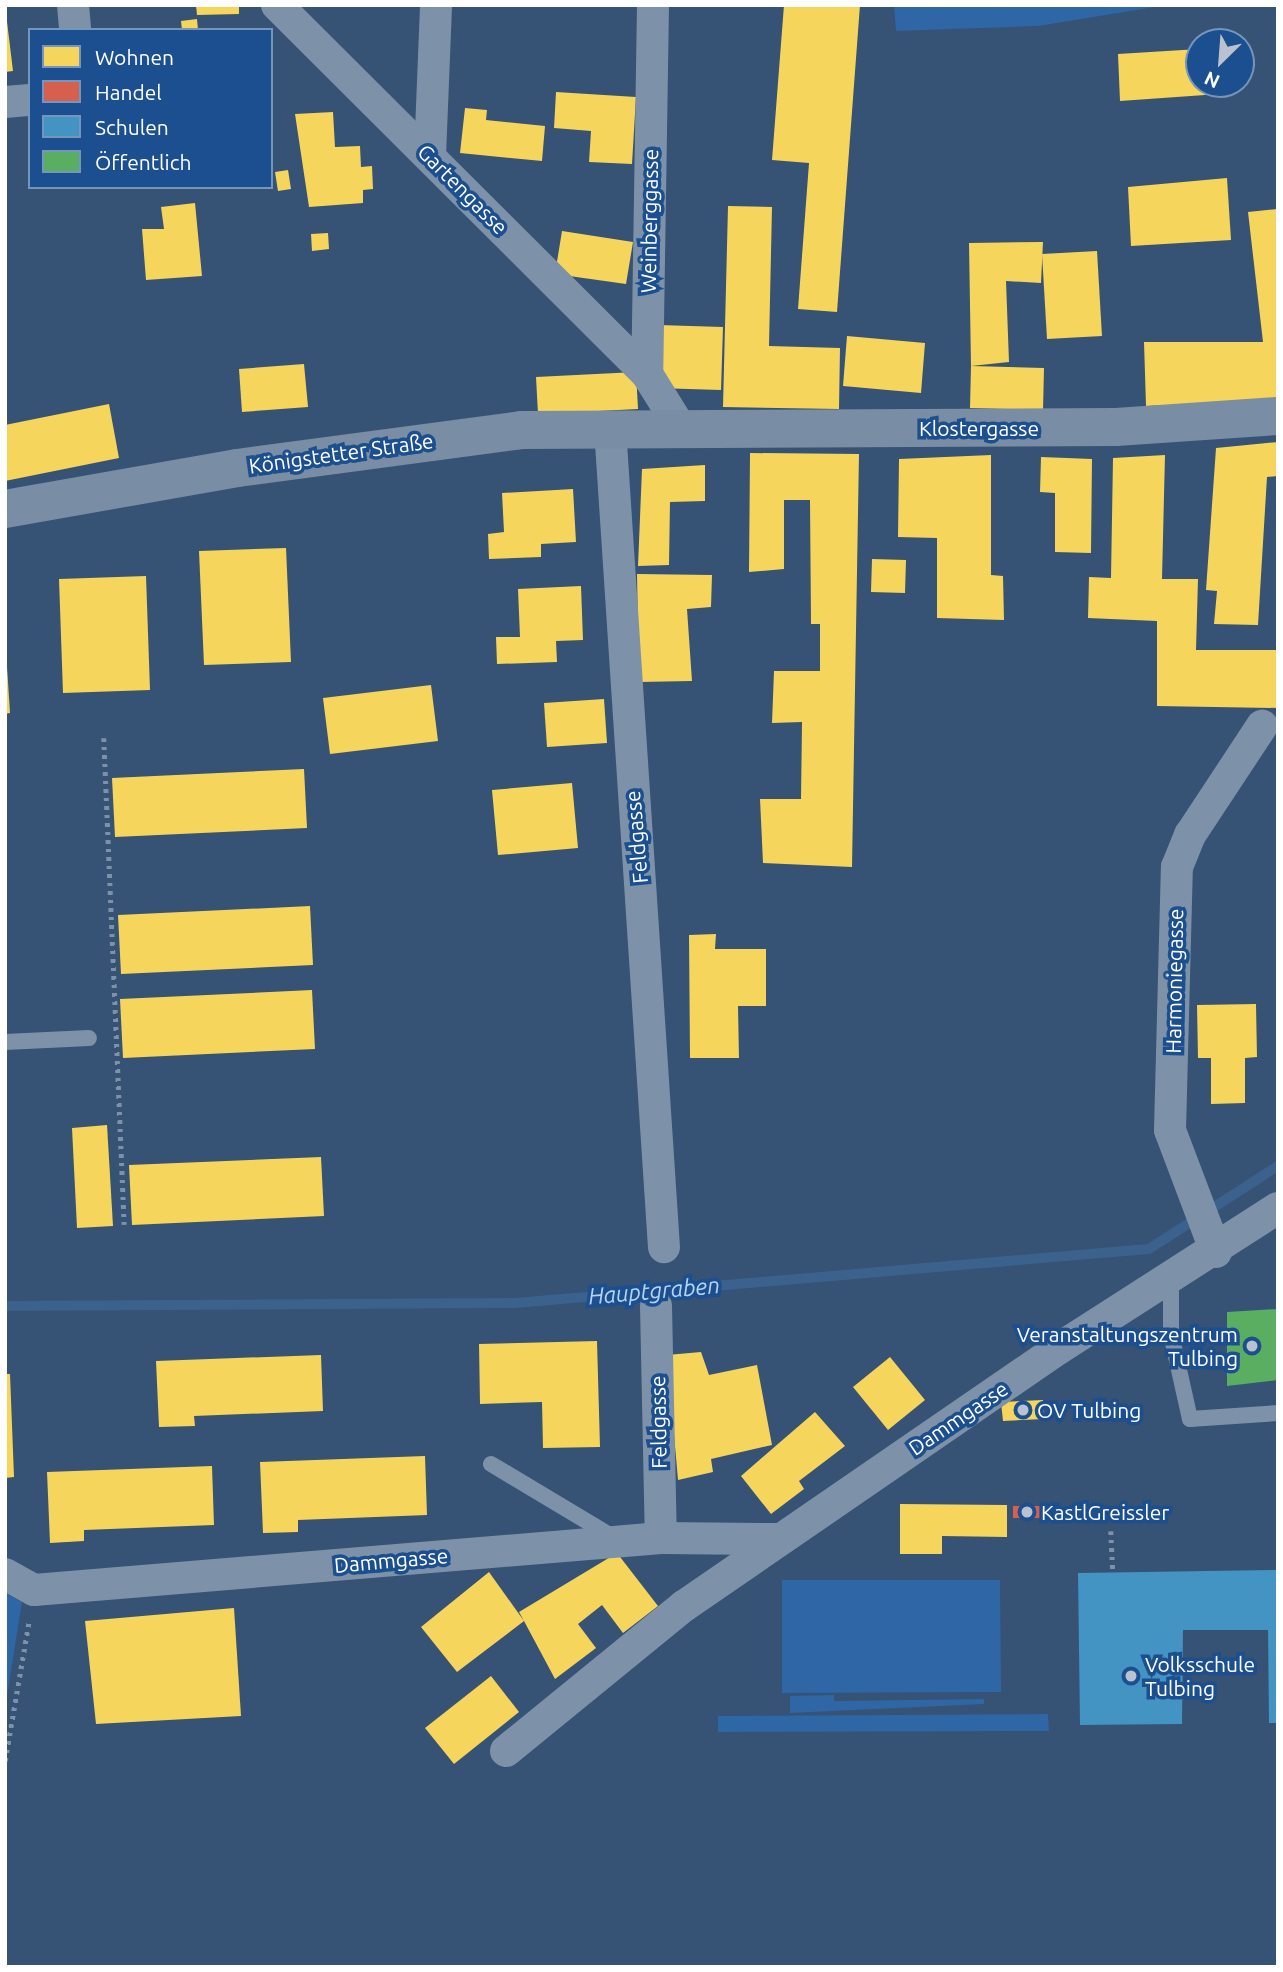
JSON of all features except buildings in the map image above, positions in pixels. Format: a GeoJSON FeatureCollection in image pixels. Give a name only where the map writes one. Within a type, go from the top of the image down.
{"type":"FeatureCollection","features":[{"type":"Feature","properties":{"kind":"main road","name":"Klostergasse"},"geometry":{"type":"LineString","coordinates":[[680,427],[1116,427],[1278,416]]}},
{"type":"Feature","properties":{"kind":"main road","name":"Königstetter Straße"},"geometry":{"type":"LineString","coordinates":[[5,509],[429,441],[610,428],[680,427]]}},
{"type":"Feature","properties":{"kind":"street"},"geometry":{"type":"LineString","coordinates":[[73,5],[75,28]]}},
{"type":"Feature","properties":{"kind":"street","name":"Gartengasse"},"geometry":{"type":"LineString","coordinates":[[277,5],[647,374]]}},
{"type":"Feature","properties":{"kind":"street"},"geometry":{"type":"LineString","coordinates":[[430,156],[436,5]]}},
{"type":"Feature","properties":{"kind":"street","name":"Weinberggasse"},"geometry":{"type":"LineString","coordinates":[[647,374],[653,5]]}},
{"type":"Feature","properties":{"kind":"street"},"geometry":{"type":"LineString","coordinates":[[5,102],[28,100]]}},
{"type":"Feature","properties":{"kind":"street"},"geometry":{"type":"LineString","coordinates":[[647,374],[680,427]]}},
{"type":"Feature","properties":{"kind":"street","name":"Feldgasse"},"geometry":{"type":"LineString","coordinates":[[610,428],[664,1247]]}},
{"type":"Feature","properties":{"kind":"street","name":"Harmoniegasse"},"geometry":{"type":"LineString","coordinates":[[1211,1240],[1170,1130],[1177,867],[1190,835],[1262,726]]}},
{"type":"Feature","properties":{"kind":"street","name":"Dammgasse"},"geometry":{"type":"LineString","coordinates":[[506,1751],[684,1606],[780,1539],[1171,1279],[1211,1240],[1278,1208]]}},
{"type":"Feature","properties":{"kind":"street","name":"Feldgasse"},"geometry":{"type":"LineString","coordinates":[[656,1306],[661,1538]]}},
{"type":"Feature","properties":{"kind":"street","name":"Dammgasse"},"geometry":{"type":"LineString","coordinates":[[34,1590],[661,1538],[780,1539]]}},
{"type":"Feature","properties":{"kind":"street"},"geometry":{"type":"LineString","coordinates":[[5,1574],[34,1590]]}},
{"type":"Feature","properties":{"kind":"lane"},"geometry":{"type":"LineString","coordinates":[[5,1042],[89,1038]]}},
{"type":"Feature","properties":{"kind":"lane"},"geometry":{"type":"LineString","coordinates":[[1171,1279],[1171,1334],[1190,1419],[1278,1413]]}},
{"type":"Feature","properties":{"kind":"lane"},"geometry":{"type":"LineString","coordinates":[[491,1464],[620,1542]]}},
{"type":"Feature","properties":{"kind":"path"},"geometry":{"type":"LineString","coordinates":[[104,738],[124,1225]]}},
{"type":"Feature","properties":{"kind":"path"},"geometry":{"type":"LineString","coordinates":[[1111,1531],[1113,1573]]}},
{"type":"Feature","properties":{"kind":"path"},"geometry":{"type":"LineString","coordinates":[[5,1761],[34,1590]]}},
{"type":"Feature","properties":{"kind":"shaded area"},"geometry":{"type":"Polygon","coordinates":[[[894,5],[1167,5],[1038,26],[896,31],[894,5]]]}},
{"type":"Feature","properties":{"kind":"shaded area"},"geometry":{"type":"Polygon","coordinates":[[[782,1580],[1000,1580],[1001,1692],[782,1693],[782,1580]]]}},
{"type":"Feature","properties":{"kind":"shaded area"},"geometry":{"type":"Polygon","coordinates":[[[5,1593],[22,1602],[5,1708],[5,1593]]]}},
{"type":"Feature","properties":{"kind":"shaded area"},"geometry":{"type":"Polygon","coordinates":[[[834,1695],[834,1701],[984,1699],[984,1704],[790,1713],[790,1696],[834,1695]]]}},
{"type":"Feature","properties":{"kind":"shaded area"},"geometry":{"type":"Polygon","coordinates":[[[1048,1714],[1049,1731],[718,1732],[718,1716],[1048,1714]]]}},
{"type":"Feature","properties":{"kind":"waterway","name":"Hauptgraben"},"geometry":{"type":"LineString","coordinates":[[5,1306],[515,1303],[1149,1249],[1278,1166]]}},
{"type":"Feature","properties":{"kind":"place","name":"Veranstaltungszentrum Tulbing"},"geometry":{"type":"Point","coordinates":[1252,1346]}},
{"type":"Feature","properties":{"kind":"place","name":"OV Tulbing"},"geometry":{"type":"Point","coordinates":[1023,1410]}},
{"type":"Feature","properties":{"kind":"place","name":"KastlGreissler"},"geometry":{"type":"Point","coordinates":[1027,1512]}},
{"type":"Feature","properties":{"kind":"place","name":"Volksschule Tulbing"},"geometry":{"type":"Point","coordinates":[1131,1676]}}]}
